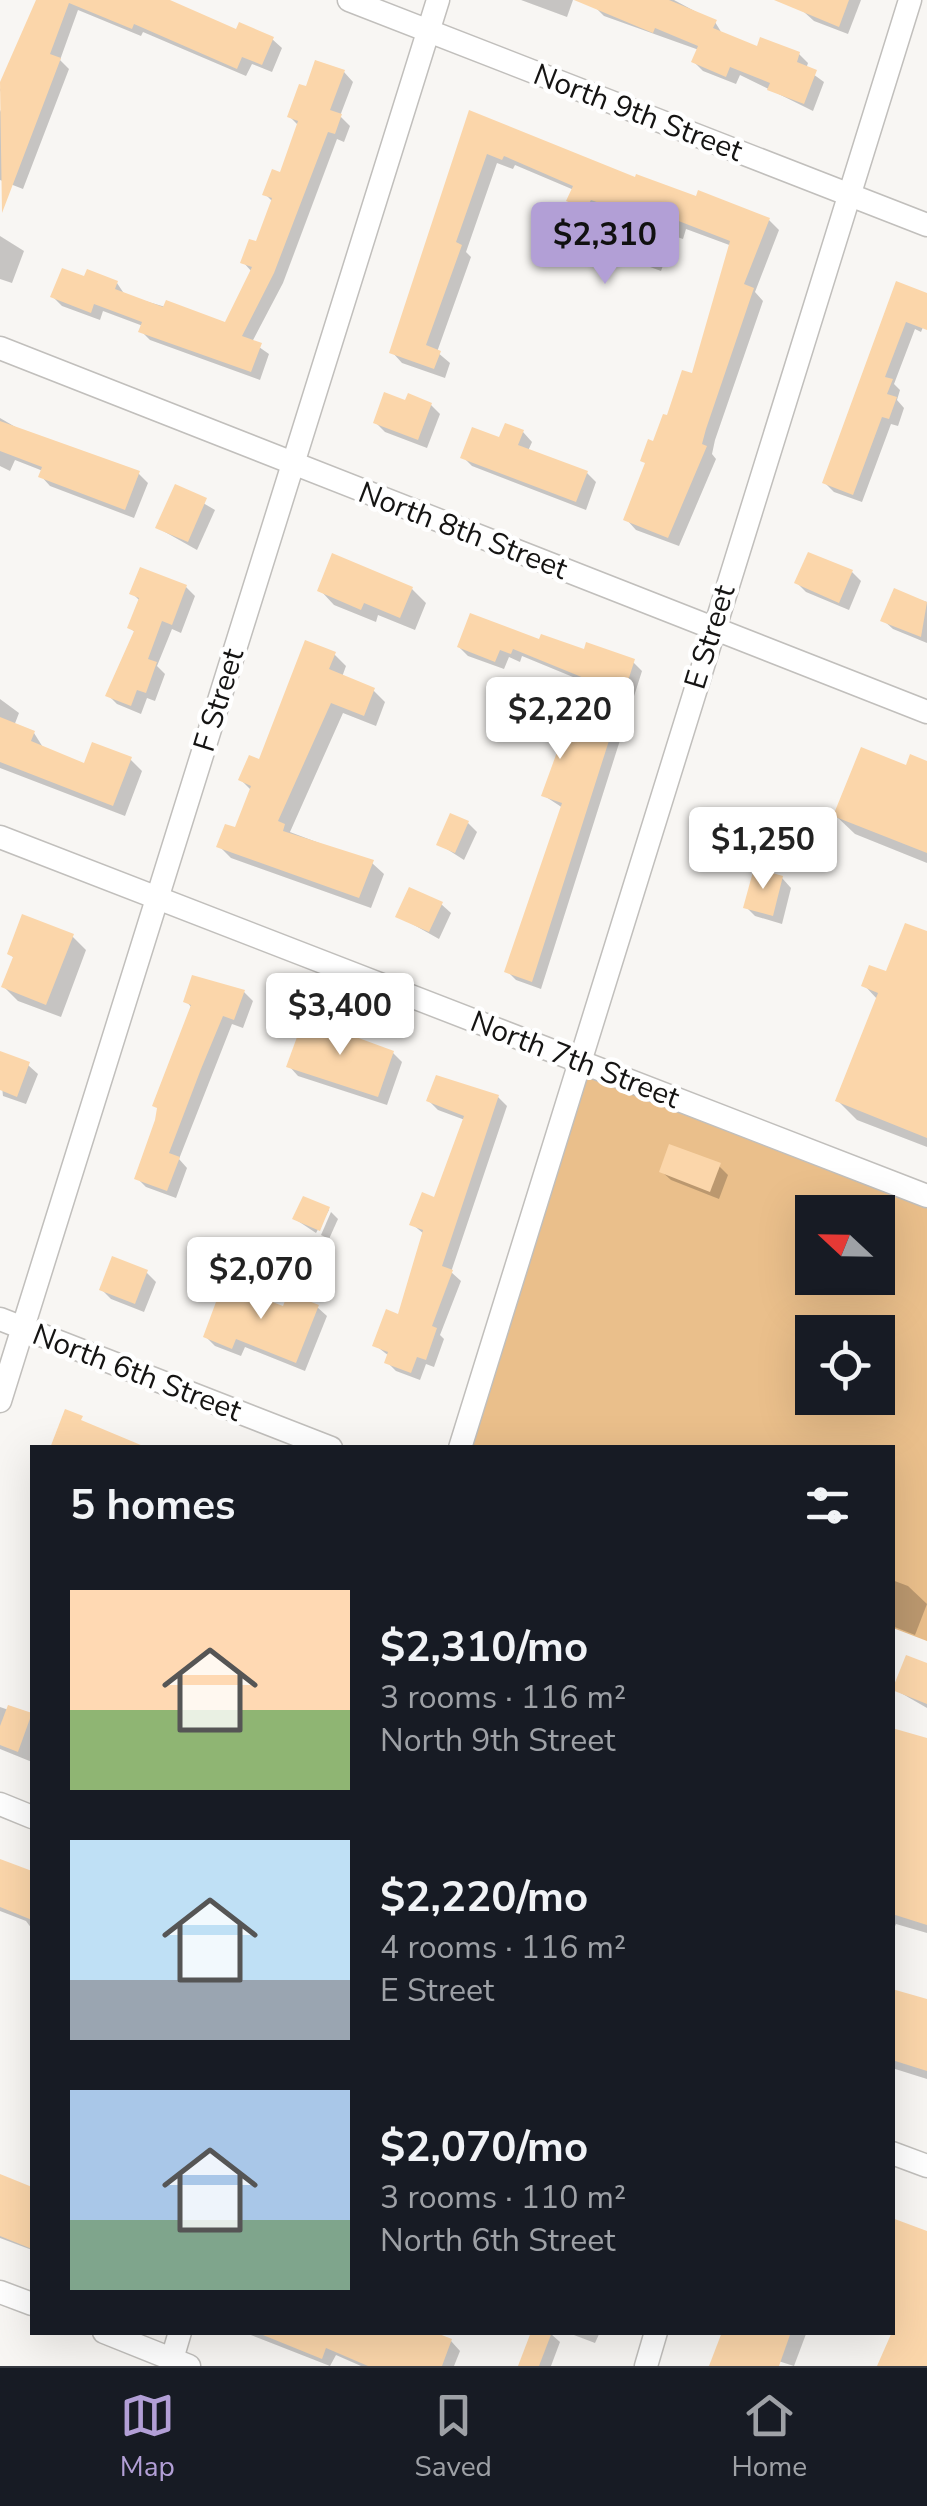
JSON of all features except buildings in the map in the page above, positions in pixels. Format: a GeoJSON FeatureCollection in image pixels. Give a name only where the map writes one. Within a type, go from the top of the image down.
{"type":"FeatureCollection","features":[{"type":"Feature","properties":{"kind":"street","name":"North 9th Street"},"geometry":{"type":"LineString","coordinates":[[350,0],[927,225]]}},
{"type":"Feature","properties":{"kind":"street","name":"F Street"},"geometry":{"type":"LineString","coordinates":[[0,1401],[438,0]]}},
{"type":"Feature","properties":{"kind":"street","name":"E Street"},"geometry":{"type":"LineString","coordinates":[[461,1445],[577,1061],[910,0]]}},
{"type":"Feature","properties":{"kind":"street","name":"North 8th Street"},"geometry":{"type":"LineString","coordinates":[[0,348],[927,712]]}},
{"type":"Feature","properties":{"kind":"street","name":"North 7th Street"},"geometry":{"type":"LineString","coordinates":[[0,838],[927,1196]]}},
{"type":"Feature","properties":{"kind":"street","name":"North 6th Street"},"geometry":{"type":"LineString","coordinates":[[0,1319],[323,1445]]}},
{"type":"Feature","properties":{"kind":"street"},"geometry":{"type":"LineString","coordinates":[[0,1804],[30,1816]]}},
{"type":"Feature","properties":{"kind":"street"},"geometry":{"type":"LineString","coordinates":[[895,2154],[927,2166]]}},
{"type":"Feature","properties":{"kind":"street"},"geometry":{"type":"LineString","coordinates":[[0,2292],[30,2303]]}},
{"type":"Feature","properties":{"kind":"street"},"geometry":{"type":"LineString","coordinates":[[111,2335],[177,2364],[180,2335]]}},
{"type":"Feature","properties":{"kind":"street"},"geometry":{"type":"LineString","coordinates":[[646,2366],[655,2335]]}},
{"type":"Feature","properties":{"kind":"shaded area"},"geometry":{"type":"Polygon","coordinates":[[[583,1064],[927,1196],[927,1641],[895,1629],[895,1445],[468,1445],[583,1064]]]}}]}
